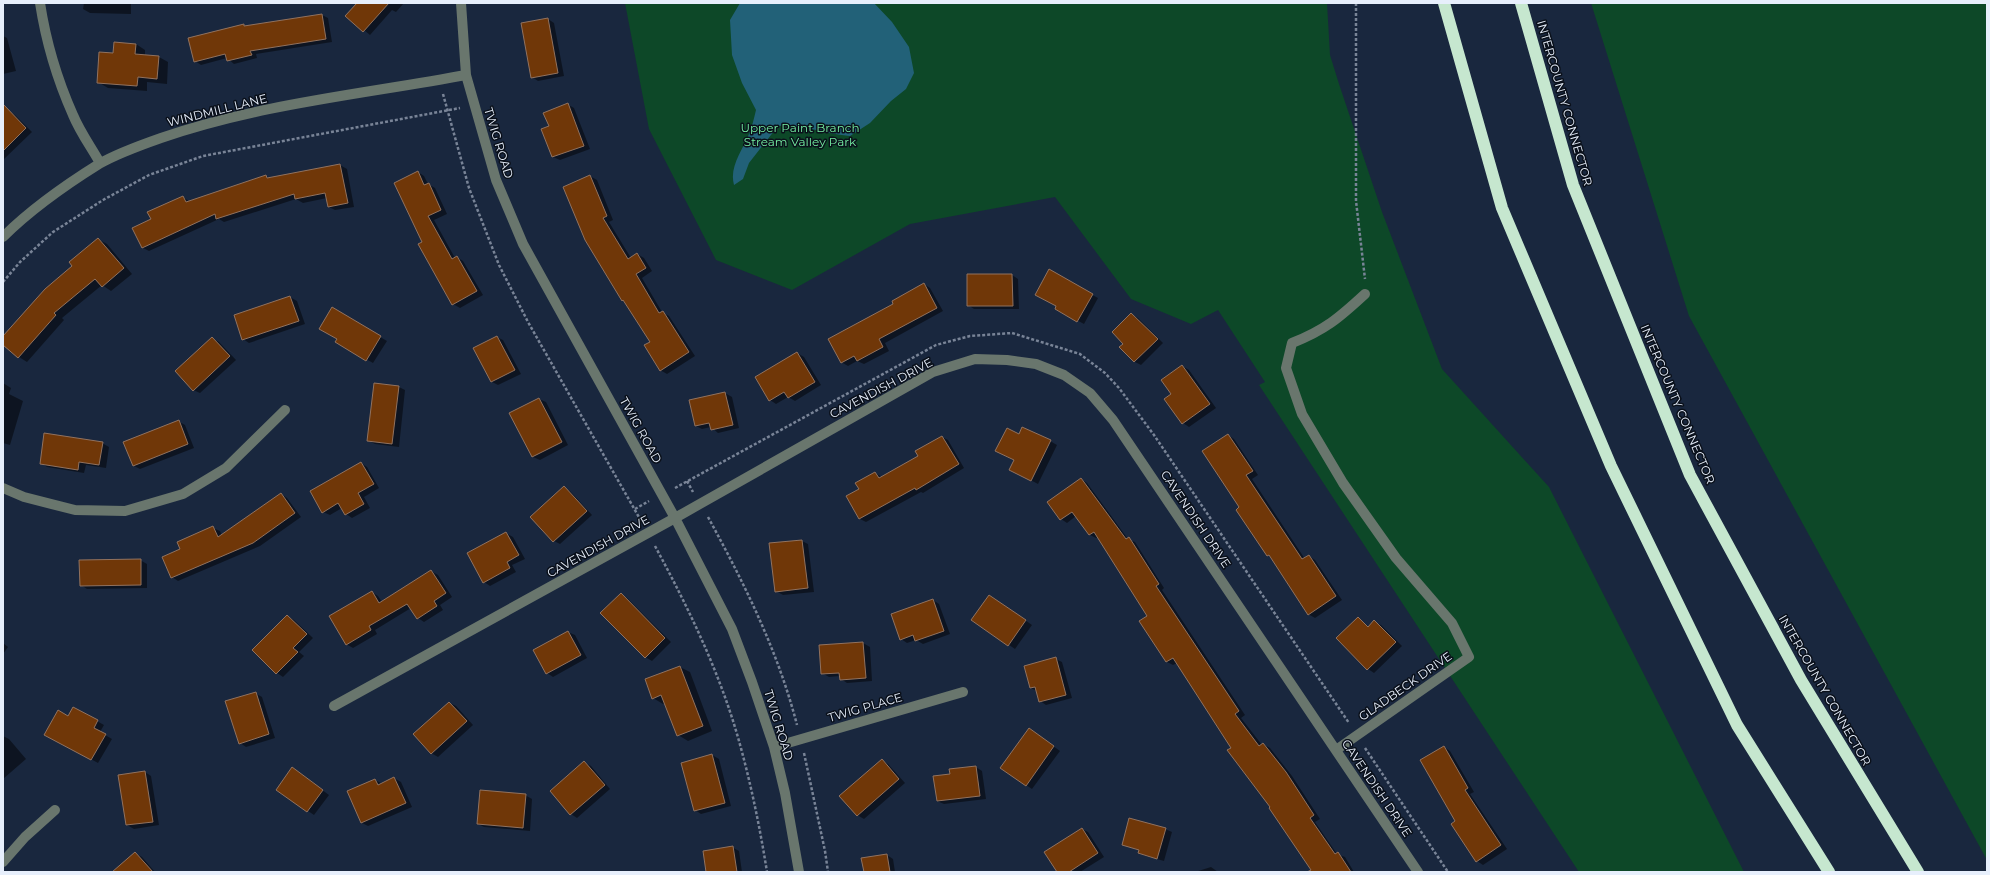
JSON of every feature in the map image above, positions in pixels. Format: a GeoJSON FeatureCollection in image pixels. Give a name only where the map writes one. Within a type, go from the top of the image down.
{"type":"FeatureCollection","features":[{"type":"Feature","properties":{"kind":"highway"},"geometry":{"type":"LineString","coordinates":[[1444,3],[1502,208],[1611,466],[1737,725],[1829,872]]}},
{"type":"Feature","properties":{"kind":"highway","name":"INTERCOUNTY CONNECTOR"},"geometry":{"type":"LineString","coordinates":[[1522,3],[1573,185],[1690,475],[1801,680],[1918,872]]}},
{"type":"Feature","properties":{"kind":"street"},"geometry":{"type":"LineString","coordinates":[[40,3],[46,38],[58,78],[73,116],[100,163]]}},
{"type":"Feature","properties":{"kind":"street","name":"TWIG ROAD"},"geometry":{"type":"LineString","coordinates":[[461,3],[466,75],[496,180],[523,244],[675,518],[732,629],[774,747],[785,794],[799,872]]}},
{"type":"Feature","properties":{"kind":"street","name":"WINDMILL LANE"},"geometry":{"type":"LineString","coordinates":[[3,237],[16,224],[100,163],[145,144],[189,128],[246,114],[466,75]]}},
{"type":"Feature","properties":{"kind":"street","name":"GLADBECK DRIVE"},"geometry":{"type":"LineString","coordinates":[[1336,750],[1469,658],[1452,623],[1396,558],[1344,483],[1302,414],[1286,368],[1292,343],[1311,336],[1335,322],[1365,294]]}},
{"type":"Feature","properties":{"kind":"street","name":"CAVENDISH DRIVE"},"geometry":{"type":"LineString","coordinates":[[334,706],[675,518],[933,372],[975,359],[1007,360],[1036,364],[1064,375],[1090,393],[1113,420],[1418,872]]}},
{"type":"Feature","properties":{"kind":"street"},"geometry":{"type":"LineString","coordinates":[[3,488],[24,498],[75,510],[125,511],[183,494],[226,468],[285,410]]}},
{"type":"Feature","properties":{"kind":"street","name":"TWIG PLACE"},"geometry":{"type":"LineString","coordinates":[[774,747],[963,692]]}},
{"type":"Feature","properties":{"kind":"street"},"geometry":{"type":"LineString","coordinates":[[3,862],[25,837],[55,810]]}},
{"type":"Feature","properties":{"kind":"path"},"geometry":{"type":"LineString","coordinates":[[1356,3],[1356,200],[1365,269],[1365,294]]}},
{"type":"Feature","properties":{"kind":"path"},"geometry":{"type":"LineString","coordinates":[[439,80],[446,110],[469,188],[499,265],[528,322],[635,509],[695,623],[723,691],[739,741],[758,819],[768,872]]}},
{"type":"Feature","properties":{"kind":"path"},"geometry":{"type":"LineString","coordinates":[[3,282],[20,262],[53,232],[103,200],[149,175],[203,156],[474,105]]}},
{"type":"Feature","properties":{"kind":"path"},"geometry":{"type":"LineString","coordinates":[[635,509],[936,345],[970,336],[1012,333],[1080,354],[1119,388],[1141,418],[1448,872]]}},
{"type":"Feature","properties":{"kind":"path"},"geometry":{"type":"LineString","coordinates":[[687,481],[748,594],[775,657],[791,704],[800,739],[825,851],[828,872]]}},
{"type":"Feature","properties":{"kind":"green space","name":"Upper Paint Branch Stream Valley Park"},"geometry":{"type":"Polygon","coordinates":[[[625,3],[1327,3],[1330,55],[1339,84],[1382,212],[1442,369],[1549,487],[1744,872],[1579,872],[1259,385],[1265,382],[1218,310],[1191,324],[1131,299],[1055,197],[910,224],[792,290],[716,260],[649,129],[625,3]]]}},
{"type":"Feature","properties":{"kind":"green space"},"geometry":{"type":"Polygon","coordinates":[[[1591,3],[1987,3],[1987,860],[1689,316],[1591,3]]]}},
{"type":"Feature","properties":{"kind":"water"},"geometry":{"type":"Polygon","coordinates":[[[740,3],[874,3],[892,22],[909,47],[914,73],[906,89],[891,101],[870,123],[850,136],[796,126],[778,126],[749,163],[743,179],[734,185],[733,172],[735,165],[750,131],[756,110],[742,83],[732,55],[730,20],[740,3]]]}},
{"type":"Feature","properties":{"kind":"building"},"geometry":{"type":"Polygon","coordinates":[[[357,3],[389,3],[363,32],[345,16],[357,3]]]}},
{"type":"Feature","properties":{"kind":"building"},"geometry":{"type":"Polygon","coordinates":[[[322,14],[326,39],[250,51],[252,55],[227,61],[225,54],[194,62],[188,38],[244,24],[244,26],[322,14]]]}},
{"type":"Feature","properties":{"kind":"building"},"geometry":{"type":"Polygon","coordinates":[[[548,18],[558,73],[531,78],[521,23],[548,18]]]}},
{"type":"Feature","properties":{"kind":"building"},"geometry":{"type":"Polygon","coordinates":[[[114,42],[136,44],[135,54],[159,56],[157,79],[138,77],[137,86],[97,83],[99,52],[113,53],[114,42]]]}},
{"type":"Feature","properties":{"kind":"building"},"geometry":{"type":"Polygon","coordinates":[[[568,103],[584,146],[552,157],[541,129],[549,126],[543,113],[568,103]]]}},
{"type":"Feature","properties":{"kind":"building"},"geometry":{"type":"Polygon","coordinates":[[[3,104],[26,128],[3,151],[3,104]]]}},
{"type":"Feature","properties":{"kind":"building"},"geometry":{"type":"Polygon","coordinates":[[[340,164],[348,203],[328,207],[325,193],[295,199],[294,194],[216,219],[215,214],[142,248],[132,228],[151,219],[147,212],[183,196],[186,202],[266,175],[267,178],[340,164]]]}},
{"type":"Feature","properties":{"kind":"building"},"geometry":{"type":"Polygon","coordinates":[[[418,171],[424,185],[429,183],[441,210],[428,216],[452,259],[457,256],[477,291],[452,305],[418,244],[422,242],[394,183],[418,171]]]}},
{"type":"Feature","properties":{"kind":"building"},"geometry":{"type":"Polygon","coordinates":[[[590,175],[607,216],[603,218],[628,259],[637,253],[646,268],[636,274],[659,313],[663,311],[689,352],[660,371],[644,345],[650,342],[623,300],[622,301],[585,240],[563,187],[590,175]]]}},
{"type":"Feature","properties":{"kind":"building"},"geometry":{"type":"Polygon","coordinates":[[[98,238],[124,268],[102,287],[95,279],[54,313],[56,315],[18,358],[3,345],[3,336],[45,289],[72,266],[69,262],[98,238]]]}},
{"type":"Feature","properties":{"kind":"building"},"geometry":{"type":"Polygon","coordinates":[[[1049,269],[1093,294],[1077,322],[1055,309],[1056,306],[1035,295],[1049,269]]]}},
{"type":"Feature","properties":{"kind":"building"},"geometry":{"type":"Polygon","coordinates":[[[967,274],[1012,274],[1013,306],[967,306],[967,274]]]}},
{"type":"Feature","properties":{"kind":"building"},"geometry":{"type":"Polygon","coordinates":[[[924,283],[937,308],[879,339],[883,347],[857,361],[854,356],[841,363],[828,339],[893,304],[892,301],[924,283]]]}},
{"type":"Feature","properties":{"kind":"building"},"geometry":{"type":"Polygon","coordinates":[[[290,296],[299,321],[242,340],[234,315],[290,296]]]}},
{"type":"Feature","properties":{"kind":"building"},"geometry":{"type":"Polygon","coordinates":[[[332,307],[381,336],[366,361],[335,342],[337,339],[319,329],[332,307]]]}},
{"type":"Feature","properties":{"kind":"building"},"geometry":{"type":"Polygon","coordinates":[[[1131,313],[1158,339],[1134,362],[1119,347],[1123,344],[1112,332],[1131,313]]]}},
{"type":"Feature","properties":{"kind":"building"},"geometry":{"type":"Polygon","coordinates":[[[497,336],[515,370],[491,382],[473,348],[497,336]]]}},
{"type":"Feature","properties":{"kind":"building"},"geometry":{"type":"Polygon","coordinates":[[[212,337],[230,356],[193,391],[175,371],[212,337]]]}},
{"type":"Feature","properties":{"kind":"building"},"geometry":{"type":"Polygon","coordinates":[[[797,352],[815,382],[788,398],[784,392],[769,401],[755,377],[797,352]]]}},
{"type":"Feature","properties":{"kind":"building"},"geometry":{"type":"Polygon","coordinates":[[[1182,365],[1210,404],[1182,424],[1164,399],[1171,394],[1161,380],[1182,365]]]}},
{"type":"Feature","properties":{"kind":"building"},"geometry":{"type":"Polygon","coordinates":[[[374,383],[399,386],[392,444],[367,441],[374,383]]]}},
{"type":"Feature","properties":{"kind":"building"},"geometry":{"type":"Polygon","coordinates":[[[725,392],[733,425],[711,430],[709,423],[695,426],[689,400],[725,392]]]}},
{"type":"Feature","properties":{"kind":"building"},"geometry":{"type":"Polygon","coordinates":[[[539,398],[562,442],[532,457],[509,413],[539,398]]]}},
{"type":"Feature","properties":{"kind":"building"},"geometry":{"type":"Polygon","coordinates":[[[179,420],[188,444],[133,466],[123,442],[179,420]]]}},
{"type":"Feature","properties":{"kind":"building"},"geometry":{"type":"Polygon","coordinates":[[[1022,427],[1051,440],[1031,481],[1009,470],[1014,460],[995,451],[1007,428],[1019,434],[1022,427]]]}},
{"type":"Feature","properties":{"kind":"building"},"geometry":{"type":"Polygon","coordinates":[[[44,433],[103,442],[99,465],[79,462],[78,470],[40,464],[44,433]]]}},
{"type":"Feature","properties":{"kind":"building"},"geometry":{"type":"Polygon","coordinates":[[[1228,434],[1253,471],[1246,475],[1302,559],[1309,555],[1336,596],[1308,615],[1269,555],[1267,556],[1236,510],[1239,507],[1202,451],[1228,434]]]}},
{"type":"Feature","properties":{"kind":"building"},"geometry":{"type":"Polygon","coordinates":[[[942,436],[959,464],[916,490],[915,488],[859,519],[846,496],[859,489],[855,483],[875,472],[879,478],[918,456],[915,451],[942,436]]]}},
{"type":"Feature","properties":{"kind":"building"},"geometry":{"type":"Polygon","coordinates":[[[361,462],[374,484],[358,493],[364,504],[345,515],[338,503],[322,513],[310,491],[361,462]]]}},
{"type":"Feature","properties":{"kind":"building"},"geometry":{"type":"Polygon","coordinates":[[[1081,478],[1126,539],[1129,537],[1159,584],[1156,586],[1239,711],[1235,714],[1259,746],[1263,743],[1286,772],[1314,815],[1310,818],[1335,854],[1338,852],[1351,872],[1307,872],[1311,870],[1269,808],[1270,807],[1227,750],[1231,748],[1173,658],[1166,662],[1139,621],[1147,616],[1094,532],[1089,535],[1072,512],[1060,520],[1047,502],[1081,478]]]}},
{"type":"Feature","properties":{"kind":"building"},"geometry":{"type":"Polygon","coordinates":[[[564,486],[587,511],[553,542],[530,517],[564,486]]]}},
{"type":"Feature","properties":{"kind":"building"},"geometry":{"type":"Polygon","coordinates":[[[281,493],[295,513],[253,543],[171,578],[162,557],[180,549],[177,542],[213,526],[218,537],[281,493]]]}},
{"type":"Feature","properties":{"kind":"building"},"geometry":{"type":"Polygon","coordinates":[[[506,532],[519,555],[507,562],[510,568],[483,583],[467,553],[506,532]]]}},
{"type":"Feature","properties":{"kind":"building"},"geometry":{"type":"Polygon","coordinates":[[[802,540],[808,588],[775,592],[769,543],[802,540]]]}},
{"type":"Feature","properties":{"kind":"building"},"geometry":{"type":"Polygon","coordinates":[[[141,559],[141,585],[80,586],[79,560],[141,559]]]}},
{"type":"Feature","properties":{"kind":"building"},"geometry":{"type":"Polygon","coordinates":[[[431,570],[446,593],[434,601],[437,606],[417,619],[407,604],[369,626],[371,630],[346,645],[329,616],[372,591],[379,603],[431,570]]]}},
{"type":"Feature","properties":{"kind":"building"},"geometry":{"type":"Polygon","coordinates":[[[621,593],[665,638],[645,658],[600,613],[621,593]]]}},
{"type":"Feature","properties":{"kind":"building"},"geometry":{"type":"Polygon","coordinates":[[[989,595],[1026,620],[1008,646],[971,620],[989,595]]]}},
{"type":"Feature","properties":{"kind":"building"},"geometry":{"type":"Polygon","coordinates":[[[933,599],[944,631],[915,641],[913,635],[900,640],[891,614],[933,599]]]}},
{"type":"Feature","properties":{"kind":"building"},"geometry":{"type":"Polygon","coordinates":[[[287,615],[307,634],[293,648],[298,652],[276,674],[252,650],[287,615]]]}},
{"type":"Feature","properties":{"kind":"building"},"geometry":{"type":"Polygon","coordinates":[[[1358,617],[1368,627],[1374,620],[1396,642],[1367,670],[1336,638],[1358,617]]]}},
{"type":"Feature","properties":{"kind":"building"},"geometry":{"type":"Polygon","coordinates":[[[568,631],[581,655],[546,674],[533,650],[568,631]]]}},
{"type":"Feature","properties":{"kind":"building"},"geometry":{"type":"Polygon","coordinates":[[[863,642],[866,678],[840,680],[839,673],[821,674],[819,645],[863,642]]]}},
{"type":"Feature","properties":{"kind":"building"},"geometry":{"type":"Polygon","coordinates":[[[1056,657],[1066,695],[1039,702],[1035,687],[1030,688],[1024,666],[1056,657]]]}},
{"type":"Feature","properties":{"kind":"building"},"geometry":{"type":"Polygon","coordinates":[[[680,666],[703,726],[677,736],[661,695],[652,699],[645,679],[680,666]]]}},
{"type":"Feature","properties":{"kind":"building"},"geometry":{"type":"Polygon","coordinates":[[[256,692],[269,734],[239,744],[225,701],[256,692]]]}},
{"type":"Feature","properties":{"kind":"building"},"geometry":{"type":"Polygon","coordinates":[[[449,702],[467,721],[431,754],[413,734],[449,702]]]}},
{"type":"Feature","properties":{"kind":"building"},"geometry":{"type":"Polygon","coordinates":[[[73,707],[98,720],[94,728],[106,734],[91,760],[44,735],[58,710],[68,716],[73,707]]]}},
{"type":"Feature","properties":{"kind":"building"},"geometry":{"type":"Polygon","coordinates":[[[1029,728],[1054,746],[1026,786],[1000,768],[1029,728]]]}},
{"type":"Feature","properties":{"kind":"building"},"geometry":{"type":"Polygon","coordinates":[[[1444,746],[1468,788],[1465,790],[1501,845],[1476,862],[1451,824],[1455,821],[1420,760],[1444,746]]]}},
{"type":"Feature","properties":{"kind":"building"},"geometry":{"type":"Polygon","coordinates":[[[712,754],[725,803],[694,811],[681,763],[712,754]]]}},
{"type":"Feature","properties":{"kind":"building"},"geometry":{"type":"Polygon","coordinates":[[[882,759],[899,779],[857,816],[839,796],[882,759]]]}},
{"type":"Feature","properties":{"kind":"building"},"geometry":{"type":"Polygon","coordinates":[[[584,761],[605,785],[570,815],[550,791],[584,761]]]}},
{"type":"Feature","properties":{"kind":"building"},"geometry":{"type":"Polygon","coordinates":[[[976,766],[980,796],[937,801],[933,776],[950,774],[949,769],[976,766]]]}},
{"type":"Feature","properties":{"kind":"building"},"geometry":{"type":"Polygon","coordinates":[[[292,767],[323,790],[307,812],[276,790],[292,767]]]}},
{"type":"Feature","properties":{"kind":"building"},"geometry":{"type":"Polygon","coordinates":[[[145,771],[153,822],[126,825],[118,775],[145,771]]]}},
{"type":"Feature","properties":{"kind":"building"},"geometry":{"type":"Polygon","coordinates":[[[394,777],[406,803],[361,823],[347,791],[375,779],[378,785],[394,777]]]}},
{"type":"Feature","properties":{"kind":"building"},"geometry":{"type":"Polygon","coordinates":[[[480,790],[526,794],[523,828],[477,824],[480,790]]]}},
{"type":"Feature","properties":{"kind":"building"},"geometry":{"type":"Polygon","coordinates":[[[1129,818],[1166,828],[1157,859],[1138,853],[1139,850],[1122,845],[1129,818]]]}},
{"type":"Feature","properties":{"kind":"building"},"geometry":{"type":"Polygon","coordinates":[[[1082,828],[1098,853],[1069,872],[1057,872],[1044,852],[1082,828]]]}},
{"type":"Feature","properties":{"kind":"building"},"geometry":{"type":"Polygon","coordinates":[[[733,846],[737,872],[706,872],[703,851],[733,846]]]}},
{"type":"Feature","properties":{"kind":"building"},"geometry":{"type":"Polygon","coordinates":[[[135,852],[153,872],[112,872],[135,852]]]}},
{"type":"Feature","properties":{"kind":"building"},"geometry":{"type":"Polygon","coordinates":[[[887,854],[890,872],[864,872],[861,858],[887,854]]]}}]}
